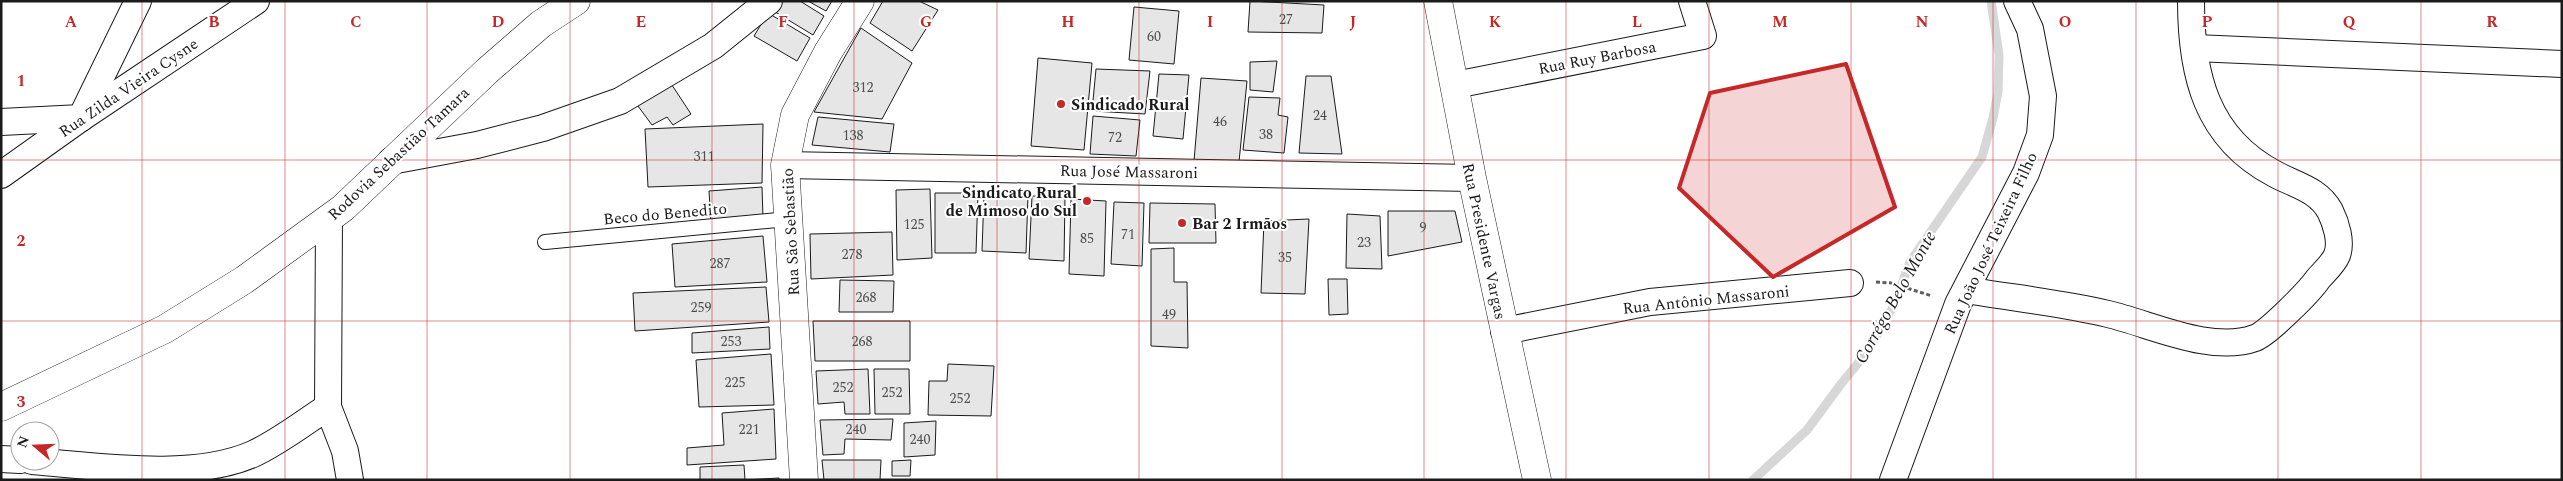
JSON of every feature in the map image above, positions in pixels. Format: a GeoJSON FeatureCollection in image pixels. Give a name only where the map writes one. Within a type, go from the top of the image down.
{"type":"FeatureCollection","features":[{"type":"Feature","properties":{"kind":"main road","name":"Rodovia Sebastião Tamara"},"geometry":{"type":"LineString","coordinates":[[1,407],[164,329],[244,280],[329,218],[541,24],[576,1]]}},
{"type":"Feature","properties":{"kind":"main road","name":"Rua São Sebastião"},"geometry":{"type":"LineString","coordinates":[[804,480],[786,165],[795,115],[828,52],[860,1]]}},
{"type":"Feature","properties":{"kind":"main road","name":"Rua Presidente Vargas"},"geometry":{"type":"LineString","coordinates":[[1438,1],[1472,178],[1535,479]]}},
{"type":"Feature","properties":{"kind":"street"},"geometry":{"type":"LineString","coordinates":[[1,122],[81,118],[138,1]]}},
{"type":"Feature","properties":{"kind":"street","name":"Rua Zilda Vieira Cysne"},"geometry":{"type":"LineString","coordinates":[[1,176],[81,118],[256,1]]}},
{"type":"Feature","properties":{"kind":"street"},"geometry":{"type":"LineString","coordinates":[[391,161],[477,145],[534,130],[620,101],[713,46],[769,1]]}},
{"type":"Feature","properties":{"kind":"street","name":"Rua Ruy Barbosa"},"geometry":{"type":"LineString","coordinates":[[1455,85],[1703,36],[1692,1]]}},
{"type":"Feature","properties":{"kind":"street","name":"Rua João José Teixeira Filho"},"geometry":{"type":"LineString","coordinates":[[1893,480],[1958,304],[2026,173],[2040,135],[2043,96],[2030,28],[2017,1]]}},
{"type":"Feature","properties":{"kind":"street"},"geometry":{"type":"LineString","coordinates":[[1966,290],[2107,313],[2195,338],[2232,343],[2257,337],[2307,294],[2337,255],[2338,233],[2330,210],[2313,191],[2274,174],[2243,154],[2220,130],[2203,93],[2191,24],[2191,1]]}},
{"type":"Feature","properties":{"kind":"street"},"geometry":{"type":"LineString","coordinates":[[2195,48],[2562,64]]}},
{"type":"Feature","properties":{"kind":"street","name":"Rua José Massaroni"},"geometry":{"type":"LineString","coordinates":[[786,165],[1472,178]]}},
{"type":"Feature","properties":{"kind":"street"},"geometry":{"type":"LineString","coordinates":[[329,218],[328,408],[345,451],[350,480]]}},
{"type":"Feature","properties":{"kind":"street","name":"Rua Antônio Massaroni"},"geometry":{"type":"LineString","coordinates":[[1504,331],[1650,302],[1850,284]]}},
{"type":"Feature","properties":{"kind":"street"},"geometry":{"type":"LineString","coordinates":[[60,463],[163,470],[206,469],[252,455],[328,408]]}},
{"type":"Feature","properties":{"kind":"lane","name":"Beco do Benedito"},"geometry":{"type":"LineString","coordinates":[[545,242],[788,219]]}},
{"type":"Feature","properties":{"kind":"path"},"geometry":{"type":"LineString","coordinates":[[1883,281],[1927,294]]}},
{"type":"Feature","properties":{"kind":"highlighted area"},"geometry":{"type":"Polygon","coordinates":[[[1846,64],[1895,207],[1773,277],[1679,188],[1710,93],[1846,64]]]}},
{"type":"Feature","properties":{"kind":"building"},"geometry":{"type":"Polygon","coordinates":[[[778,1],[800,1],[824,16],[813,35],[772,10],[778,1]]]}},
{"type":"Feature","properties":{"kind":"building"},"geometry":{"type":"Polygon","coordinates":[[[808,1],[832,1],[826,11],[808,1]]]}},
{"type":"Feature","properties":{"kind":"building"},"geometry":{"type":"Polygon","coordinates":[[[883,1],[919,1],[938,10],[912,51],[870,23],[883,1]]]}},
{"type":"Feature","properties":{"kind":"building"},"geometry":{"type":"Polygon","coordinates":[[[1250,1],[1324,5],[1322,33],[1248,32],[1250,1]]]}},
{"type":"Feature","properties":{"kind":"building"},"geometry":{"type":"Polygon","coordinates":[[[1134,7],[1179,11],[1174,64],[1129,60],[1134,7]]]}},
{"type":"Feature","properties":{"kind":"building"},"geometry":{"type":"Polygon","coordinates":[[[768,13],[810,38],[797,61],[754,36],[768,13]]]}},
{"type":"Feature","properties":{"kind":"building"},"geometry":{"type":"Polygon","coordinates":[[[861,28],[912,63],[882,119],[814,112],[861,28]]]}},
{"type":"Feature","properties":{"kind":"building","name":"Sindicado Rural"},"geometry":{"type":"Polygon","coordinates":[[[1038,58],[1092,63],[1084,150],[1031,146],[1038,58]]]}},
{"type":"Feature","properties":{"kind":"building"},"geometry":{"type":"Polygon","coordinates":[[[1277,61],[1273,92],[1250,90],[1250,62],[1277,61]]]}},
{"type":"Feature","properties":{"kind":"building"},"geometry":{"type":"Polygon","coordinates":[[[1096,69],[1150,71],[1145,114],[1092,111],[1096,69]]]}},
{"type":"Feature","properties":{"kind":"building"},"geometry":{"type":"Polygon","coordinates":[[[1159,74],[1189,75],[1183,139],[1153,136],[1159,74]]]}},
{"type":"Feature","properties":{"kind":"building"},"geometry":{"type":"Polygon","coordinates":[[[1306,76],[1331,76],[1342,154],[1299,153],[1306,76]]]}},
{"type":"Feature","properties":{"kind":"building"},"geometry":{"type":"Polygon","coordinates":[[[1201,78],[1247,81],[1239,162],[1194,161],[1201,78]]]}},
{"type":"Feature","properties":{"kind":"building"},"geometry":{"type":"Polygon","coordinates":[[[668,79],[691,114],[673,125],[667,117],[652,125],[635,102],[668,79]]]}},
{"type":"Feature","properties":{"kind":"building"},"geometry":{"type":"Polygon","coordinates":[[[1249,97],[1280,98],[1278,115],[1288,117],[1284,153],[1243,150],[1249,97]]]}},
{"type":"Feature","properties":{"kind":"building"},"geometry":{"type":"Polygon","coordinates":[[[1093,116],[1140,120],[1136,156],[1090,154],[1093,116]]]}},
{"type":"Feature","properties":{"kind":"building"},"geometry":{"type":"Polygon","coordinates":[[[818,117],[894,124],[890,152],[812,145],[818,117]]]}},
{"type":"Feature","properties":{"kind":"building"},"geometry":{"type":"Polygon","coordinates":[[[763,124],[762,183],[648,187],[645,129],[763,124]]]}},
{"type":"Feature","properties":{"kind":"building"},"geometry":{"type":"Polygon","coordinates":[[[762,187],[763,218],[711,223],[709,191],[762,187]]]}},
{"type":"Feature","properties":{"kind":"building"},"geometry":{"type":"Polygon","coordinates":[[[930,189],[932,258],[897,260],[896,190],[930,189]]]}},
{"type":"Feature","properties":{"kind":"building"},"geometry":{"type":"Polygon","coordinates":[[[935,193],[978,193],[976,253],[935,253],[935,193]]]}},
{"type":"Feature","properties":{"kind":"building"},"geometry":{"type":"Polygon","coordinates":[[[984,194],[1028,195],[1026,253],[982,251],[984,194]]]}},
{"type":"Feature","properties":{"kind":"building"},"geometry":{"type":"Polygon","coordinates":[[[1032,196],[1065,197],[1064,261],[1029,259],[1032,196]]]}},
{"type":"Feature","properties":{"kind":"building"},"geometry":{"type":"Polygon","coordinates":[[[1071,199],[1106,201],[1104,276],[1069,274],[1071,199]]]}},
{"type":"Feature","properties":{"kind":"building"},"geometry":{"type":"Polygon","coordinates":[[[1114,202],[1144,203],[1142,266],[1111,264],[1114,202]]]}},
{"type":"Feature","properties":{"kind":"building","name":"Bar 2 Irmãos"},"geometry":{"type":"Polygon","coordinates":[[[1150,203],[1215,204],[1216,243],[1149,243],[1150,203]]]}},
{"type":"Feature","properties":{"kind":"building"},"geometry":{"type":"Polygon","coordinates":[[[1388,211],[1455,211],[1462,242],[1388,256],[1388,211]]]}},
{"type":"Feature","properties":{"kind":"building"},"geometry":{"type":"Polygon","coordinates":[[[1347,214],[1380,216],[1382,269],[1346,268],[1347,214]]]}},
{"type":"Feature","properties":{"kind":"building"},"geometry":{"type":"Polygon","coordinates":[[[1309,219],[1305,294],[1261,293],[1264,221],[1309,219]]]}},
{"type":"Feature","properties":{"kind":"building"},"geometry":{"type":"Polygon","coordinates":[[[892,232],[893,275],[811,279],[810,234],[892,232]]]}},
{"type":"Feature","properties":{"kind":"building"},"geometry":{"type":"Polygon","coordinates":[[[763,236],[767,282],[675,287],[672,244],[763,236]]]}},
{"type":"Feature","properties":{"kind":"building"},"geometry":{"type":"Polygon","coordinates":[[[1174,248],[1174,282],[1187,282],[1188,348],[1151,346],[1151,249],[1174,248]]]}},
{"type":"Feature","properties":{"kind":"building"},"geometry":{"type":"Polygon","coordinates":[[[1328,279],[1347,279],[1348,314],[1329,315],[1328,279]]]}},
{"type":"Feature","properties":{"kind":"building"},"geometry":{"type":"Polygon","coordinates":[[[840,280],[894,281],[893,312],[839,312],[840,280]]]}},
{"type":"Feature","properties":{"kind":"building"},"geometry":{"type":"Polygon","coordinates":[[[766,287],[769,322],[635,331],[633,293],[766,287]]]}},
{"type":"Feature","properties":{"kind":"building"},"geometry":{"type":"Polygon","coordinates":[[[813,321],[910,321],[910,361],[815,361],[813,321]]]}},
{"type":"Feature","properties":{"kind":"building"},"geometry":{"type":"Polygon","coordinates":[[[769,327],[770,349],[692,353],[692,333],[769,327]]]}},
{"type":"Feature","properties":{"kind":"building"},"geometry":{"type":"Polygon","coordinates":[[[771,354],[774,405],[699,407],[696,360],[771,354]]]}},
{"type":"Feature","properties":{"kind":"building"},"geometry":{"type":"Polygon","coordinates":[[[948,364],[994,366],[991,416],[928,415],[929,381],[947,381],[948,364]]]}},
{"type":"Feature","properties":{"kind":"building"},"geometry":{"type":"Polygon","coordinates":[[[868,369],[870,414],[845,414],[844,402],[818,404],[816,371],[868,369]]]}},
{"type":"Feature","properties":{"kind":"building"},"geometry":{"type":"Polygon","coordinates":[[[874,369],[909,369],[910,414],[875,414],[874,369]]]}},
{"type":"Feature","properties":{"kind":"building"},"geometry":{"type":"Polygon","coordinates":[[[774,409],[776,459],[687,465],[687,448],[724,445],[722,413],[774,409]]]}},
{"type":"Feature","properties":{"kind":"building"},"geometry":{"type":"Polygon","coordinates":[[[893,419],[891,440],[845,439],[844,454],[823,455],[820,420],[893,419]]]}},
{"type":"Feature","properties":{"kind":"building"},"geometry":{"type":"Polygon","coordinates":[[[936,421],[935,455],[904,457],[904,423],[936,421]]]}},
{"type":"Feature","properties":{"kind":"building"},"geometry":{"type":"Polygon","coordinates":[[[822,460],[881,460],[880,480],[824,480],[822,460]]]}},
{"type":"Feature","properties":{"kind":"building"},"geometry":{"type":"Polygon","coordinates":[[[911,460],[910,476],[892,476],[892,461],[911,460]]]}},
{"type":"Feature","properties":{"kind":"building"},"geometry":{"type":"Polygon","coordinates":[[[744,465],[745,480],[700,480],[700,467],[744,465]]]}},
{"type":"Feature","properties":{"kind":"building"},"geometry":{"type":"Polygon","coordinates":[[[779,478],[779,480],[745,480],[779,478]]]}},
{"type":"Feature","properties":{"kind":"waterway","name":"Corrégo Belo Monte"},"geometry":{"type":"LineString","coordinates":[[1753,480],[1807,430],[1868,351],[1893,307],[1910,262],[1982,157],[1998,92],[1999,55],[1991,1]]}},
{"type":"Feature","properties":{"kind":"place","name":"Sindicado Rural"},"geometry":{"type":"Point","coordinates":[1061,104]}},
{"type":"Feature","properties":{"kind":"place","name":"Sindicato Rural de Mimoso do Sul"},"geometry":{"type":"Point","coordinates":[1087,201]}},
{"type":"Feature","properties":{"kind":"place","name":"Bar 2 Irmãos"},"geometry":{"type":"Point","coordinates":[1182,223]}}]}
